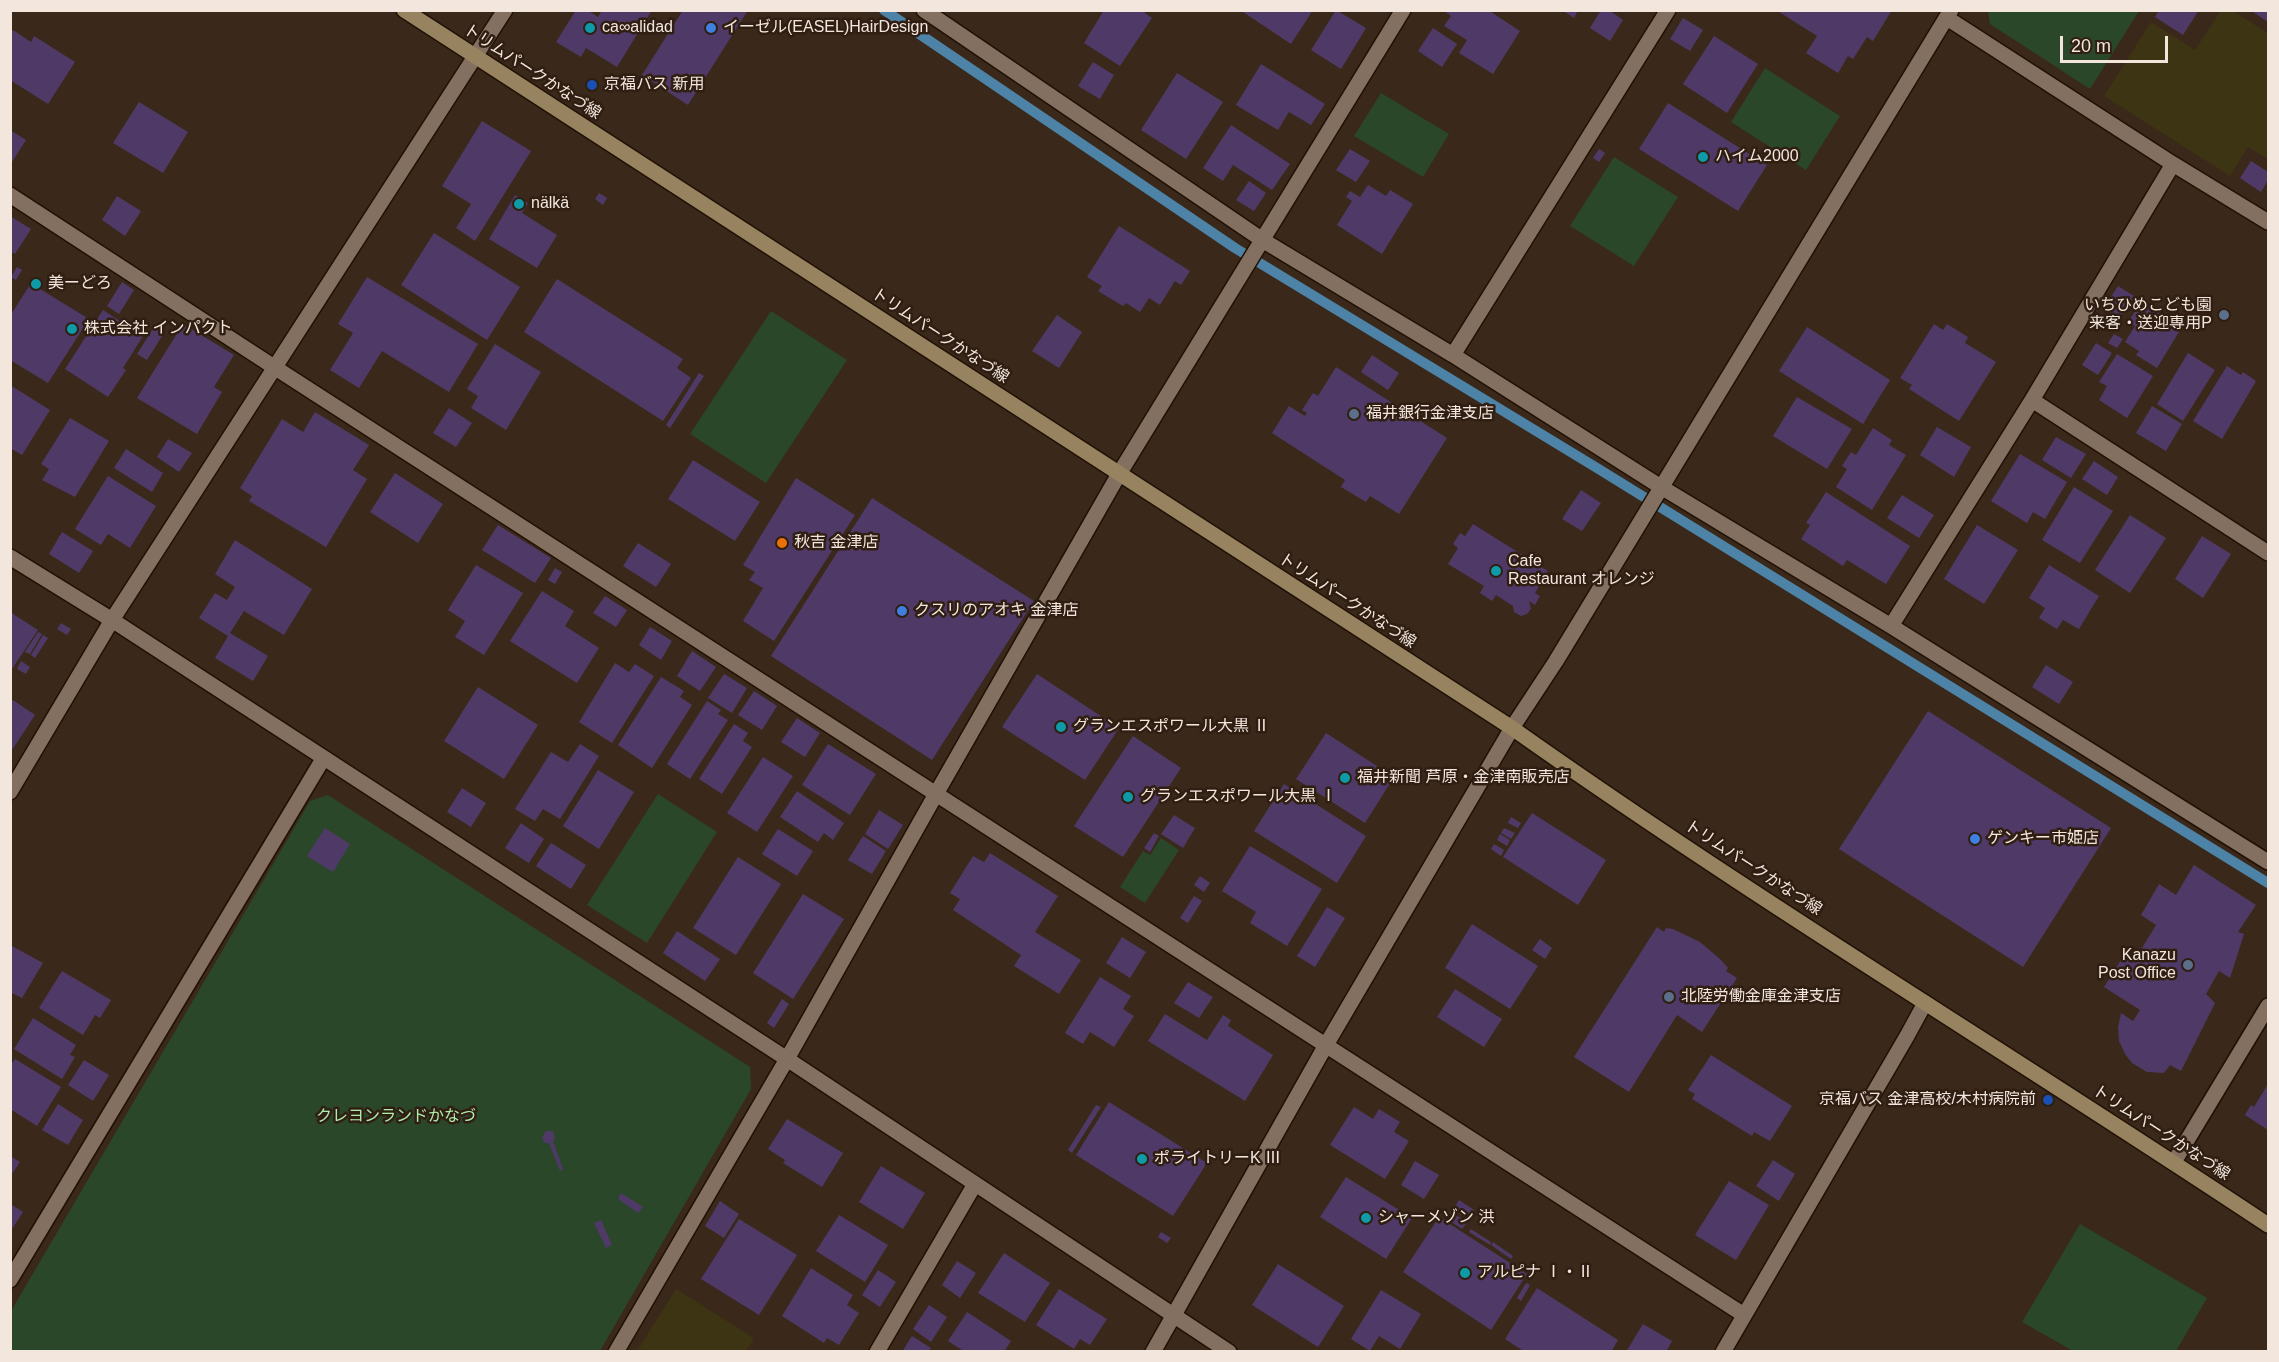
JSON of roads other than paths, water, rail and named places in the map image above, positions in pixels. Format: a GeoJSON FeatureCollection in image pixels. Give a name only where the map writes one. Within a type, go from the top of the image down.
{"type":"FeatureCollection","features":[{"type":"Feature","properties":{"kind":"main road","name":"トリムパークかなづ線"},"geometry":{"type":"LineString","coordinates":[[404,10],[1512,728],[1576,773],[1924,1003],[2174,1162],[2268,1225]]}},
{"type":"Feature","properties":{"kind":"street"},"geometry":{"type":"LineString","coordinates":[[10,792],[112,621],[505,10]]}},
{"type":"Feature","properties":{"kind":"street"},"geometry":{"type":"LineString","coordinates":[[924,10],[1264,240],[1453,355],[1661,487],[1891,626],[2268,862]]}},
{"type":"Feature","properties":{"kind":"street"},"geometry":{"type":"LineString","coordinates":[[615,1352],[787,1059],[1119,474],[1264,240],[1402,10]]}},
{"type":"Feature","properties":{"kind":"street"},"geometry":{"type":"LineString","coordinates":[[1453,355],[1668,10]]}},
{"type":"Feature","properties":{"kind":"street"},"geometry":{"type":"LineString","coordinates":[[1153,1352],[1326,1045],[1512,728],[1556,661],[1949,14],[2173,164],[2268,222]]}},
{"type":"Feature","properties":{"kind":"street"},"geometry":{"type":"LineString","coordinates":[[1891,626],[2032,400],[2173,164]]}},
{"type":"Feature","properties":{"kind":"street"},"geometry":{"type":"LineString","coordinates":[[10,195],[1744,1315]]}},
{"type":"Feature","properties":{"kind":"street"},"geometry":{"type":"LineString","coordinates":[[2032,400],[2268,553]]}},
{"type":"Feature","properties":{"kind":"street"},"geometry":{"type":"LineString","coordinates":[[10,557],[787,1059],[1228,1352]]}},
{"type":"Feature","properties":{"kind":"street"},"geometry":{"type":"LineString","coordinates":[[10,1280],[323,759]]}},
{"type":"Feature","properties":{"kind":"street"},"geometry":{"type":"LineString","coordinates":[[1723,1352],[1924,1003]]}},
{"type":"Feature","properties":{"kind":"street"},"geometry":{"type":"LineString","coordinates":[[2174,1162],[2268,1006]]}},
{"type":"Feature","properties":{"kind":"street"},"geometry":{"type":"LineString","coordinates":[[877,1352],[975,1184]]}},
{"type":"Feature","properties":{"kind":"waterway"},"geometry":{"type":"LineString","coordinates":[[884,10],[1235,248],[1597,468],[2268,883]]}},
{"type":"Feature","properties":{"kind":"place","name":"ca∞alidad"},"geometry":{"type":"Point","coordinates":[590,28]}},
{"type":"Feature","properties":{"kind":"place","name":"イーゼル(EASEL)HairDesign"},"geometry":{"type":"Point","coordinates":[711,28]}},
{"type":"Feature","properties":{"kind":"place","name":"京福バス 新用"},"geometry":{"type":"Point","coordinates":[592,85]}},
{"type":"Feature","properties":{"kind":"place","name":"ハイム2000"},"geometry":{"type":"Point","coordinates":[1703,157]}},
{"type":"Feature","properties":{"kind":"place","name":"nälkä"},"geometry":{"type":"Point","coordinates":[519,204]}},
{"type":"Feature","properties":{"kind":"place","name":"美ーどろ"},"geometry":{"type":"Point","coordinates":[36,284]}},
{"type":"Feature","properties":{"kind":"place","name":"いちひめこども園 来客・送迎専用P"},"geometry":{"type":"Point","coordinates":[2224,315]}},
{"type":"Feature","properties":{"kind":"place","name":"株式会社 インパクト"},"geometry":{"type":"Point","coordinates":[72,329]}},
{"type":"Feature","properties":{"kind":"place","name":"福井銀行金津支店"},"geometry":{"type":"Point","coordinates":[1354,414]}},
{"type":"Feature","properties":{"kind":"place","name":"秋吉 金津店"},"geometry":{"type":"Point","coordinates":[782,543]}},
{"type":"Feature","properties":{"kind":"place","name":"Cafe Restaurant オレンジ"},"geometry":{"type":"Point","coordinates":[1496,571]}},
{"type":"Feature","properties":{"kind":"place","name":"クスリのアオキ 金津店"},"geometry":{"type":"Point","coordinates":[902,611]}},
{"type":"Feature","properties":{"kind":"place","name":"グランエスポワール大黒 Ⅱ"},"geometry":{"type":"Point","coordinates":[1061,727]}},
{"type":"Feature","properties":{"kind":"place","name":"福井新聞 芦原・金津南販売店"},"geometry":{"type":"Point","coordinates":[1345,778]}},
{"type":"Feature","properties":{"kind":"place","name":"グランエスポワール大黒 Ⅰ"},"geometry":{"type":"Point","coordinates":[1128,797]}},
{"type":"Feature","properties":{"kind":"place","name":"ゲンキー市姫店"},"geometry":{"type":"Point","coordinates":[1975,839]}},
{"type":"Feature","properties":{"kind":"place","name":"Kanazu Post Office"},"geometry":{"type":"Point","coordinates":[2188,965]}},
{"type":"Feature","properties":{"kind":"place","name":"北陸労働金庫金津支店"},"geometry":{"type":"Point","coordinates":[1669,997]}},
{"type":"Feature","properties":{"kind":"place","name":"京福バス 金津高校/木村病院前"},"geometry":{"type":"Point","coordinates":[2048,1100]}},
{"type":"Feature","properties":{"kind":"place","name":"ポライトリーK Ⅲ"},"geometry":{"type":"Point","coordinates":[1142,1159]}},
{"type":"Feature","properties":{"kind":"place","name":"シャーメゾン 洪"},"geometry":{"type":"Point","coordinates":[1366,1218]}},
{"type":"Feature","properties":{"kind":"place","name":"アルピナ Ⅰ・Ⅱ"},"geometry":{"type":"Point","coordinates":[1465,1273]}},
{"type":"Feature","properties":{"kind":"park label","name":"クレヨンランドかなづ"},"geometry":{"type":"Point","coordinates":[396,1117]}}]}
